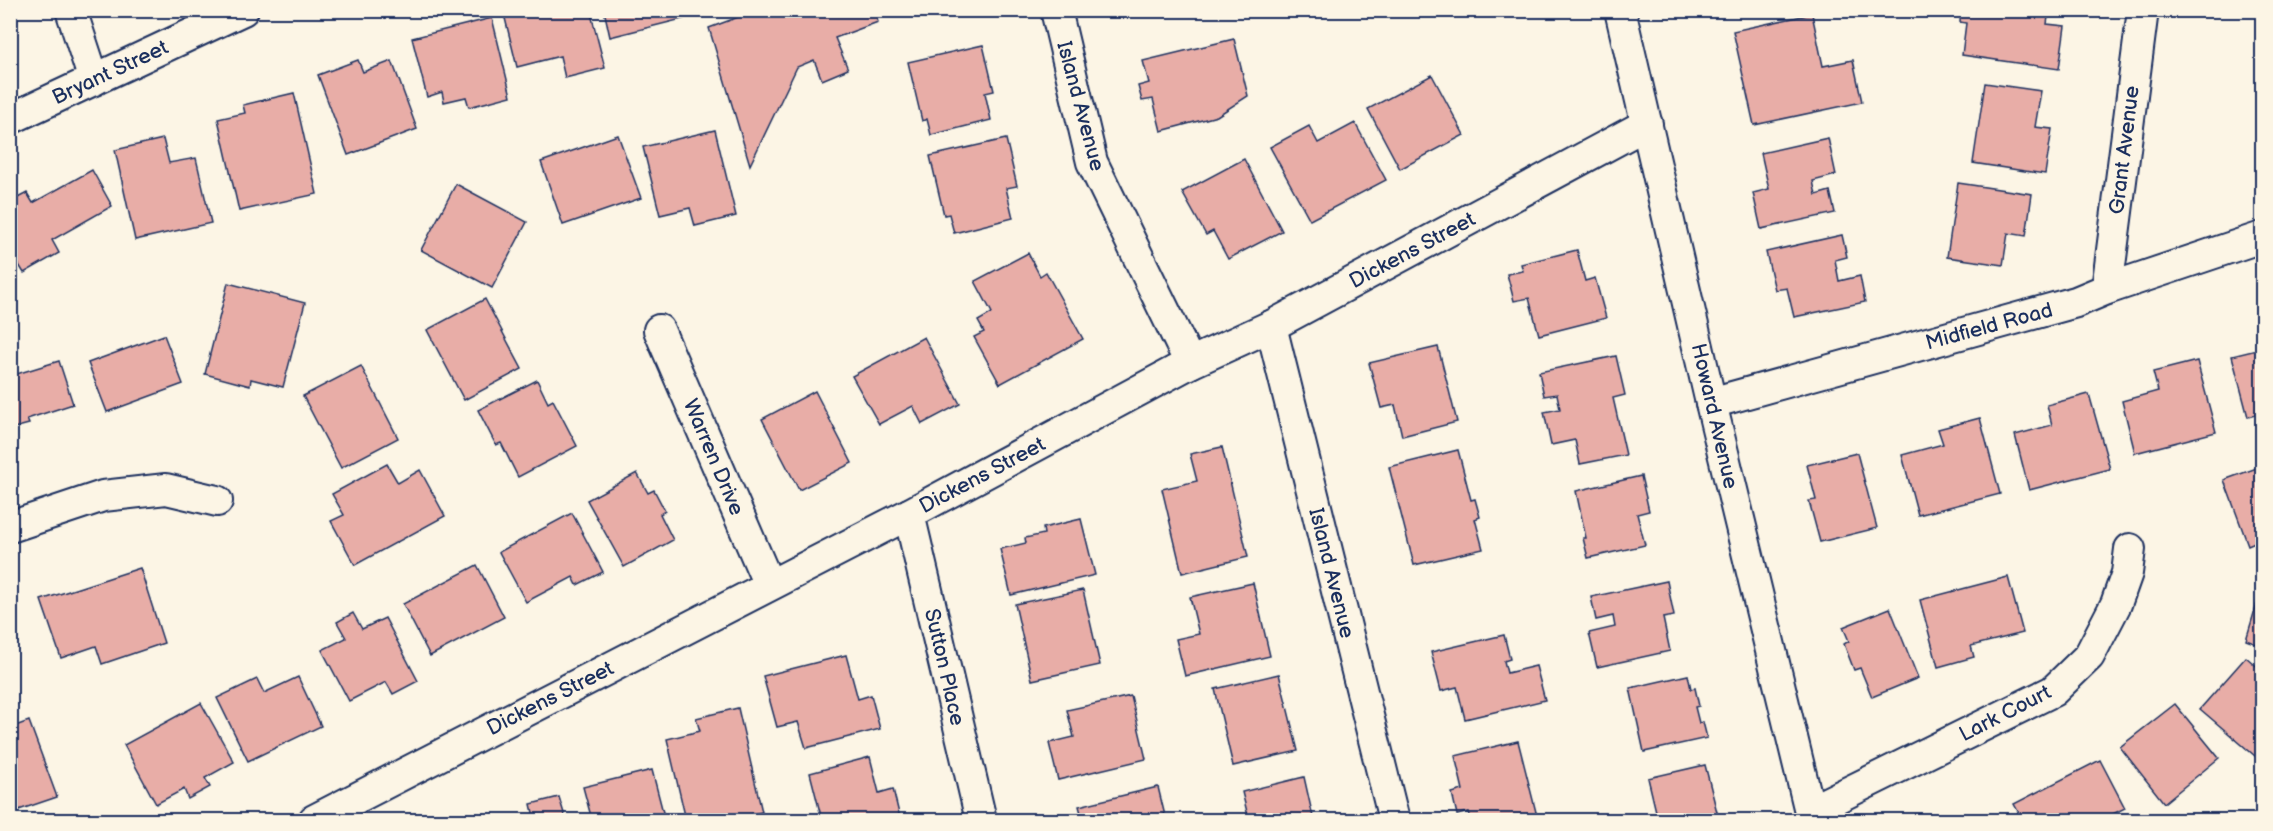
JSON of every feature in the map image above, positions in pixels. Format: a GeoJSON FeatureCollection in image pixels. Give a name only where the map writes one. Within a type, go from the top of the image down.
{"type":"FeatureCollection","features":[{"type":"Feature","properties":{"kind":"street"},"geometry":{"type":"LineString","coordinates":[[71,10],[94,80]]}},
{"type":"Feature","properties":{"kind":"street","name":"Bryant Street"},"geometry":{"type":"LineString","coordinates":[[10,119],[243,10]]}},
{"type":"Feature","properties":{"kind":"street","name":"Island Avenue"},"geometry":{"type":"LineString","coordinates":[[1056,10],[1092,162],[1190,363]]}},
{"type":"Feature","properties":{"kind":"street","name":"Howard Avenue"},"geometry":{"type":"LineString","coordinates":[[1620,10],[1711,403],[1811,816]]}},
{"type":"Feature","properties":{"kind":"street","name":"Grant Avenue"},"geometry":{"type":"LineString","coordinates":[[2107,289],[2143,10]]}},
{"type":"Feature","properties":{"kind":"street","name":"Dickens Street"},"geometry":{"type":"LineString","coordinates":[[314,820],[909,514],[1190,363],[1271,326],[1647,124]]}},
{"type":"Feature","properties":{"kind":"street","name":"Midfield Road"},"geometry":{"type":"LineString","coordinates":[[1711,403],[2076,302],[2107,289],[2262,237]]}},
{"type":"Feature","properties":{"kind":"street","name":"Island Avenue"},"geometry":{"type":"LineString","coordinates":[[1271,326],[1394,820]]}},
{"type":"Feature","properties":{"kind":"street","name":"Warren Drive"},"geometry":{"type":"LineString","coordinates":[[659,330],[769,585]]}},
{"type":"Feature","properties":{"kind":"street"},"geometry":{"type":"LineString","coordinates":[[10,527],[103,496],[166,489],[217,501]]}},
{"type":"Feature","properties":{"kind":"street","name":"Sutton Place"},"geometry":{"type":"LineString","coordinates":[[909,514],[981,820]]}},
{"type":"Feature","properties":{"kind":"street","name":"Lark Court"},"geometry":{"type":"LineString","coordinates":[[1811,816],[2053,691],[2089,656],[2116,604],[2127,573],[2130,549]]}},
{"type":"Feature","properties":{"kind":"building"},"geometry":{"type":"Polygon","coordinates":[[[503,10],[590,10],[605,68],[565,78],[560,56],[517,67],[503,10]]]}},
{"type":"Feature","properties":{"kind":"building"},"geometry":{"type":"Polygon","coordinates":[[[604,10],[684,10],[686,18],[610,37],[604,10]]]}},
{"type":"Feature","properties":{"kind":"building"},"geometry":{"type":"Polygon","coordinates":[[[757,10],[874,10],[878,22],[835,38],[848,69],[822,80],[814,60],[797,67],[750,165],[709,28],[757,10]]]}},
{"type":"Feature","properties":{"kind":"building"},"geometry":{"type":"Polygon","coordinates":[[[1961,10],[2049,10],[2047,24],[2065,26],[2059,69],[1962,55],[1966,23],[1960,22],[1961,10]]]}},
{"type":"Feature","properties":{"kind":"building"},"geometry":{"type":"Polygon","coordinates":[[[1812,14],[1823,66],[1853,60],[1862,102],[1754,125],[1733,31],[1812,14]]]}},
{"type":"Feature","properties":{"kind":"building"},"geometry":{"type":"Polygon","coordinates":[[[492,18],[511,96],[469,107],[466,97],[444,102],[442,92],[427,97],[412,38],[492,18]]]}},
{"type":"Feature","properties":{"kind":"building"},"geometry":{"type":"Polygon","coordinates":[[[1234,39],[1248,96],[1217,116],[1161,131],[1153,99],[1142,101],[1138,86],[1149,83],[1143,61],[1234,39]]]}},
{"type":"Feature","properties":{"kind":"building"},"geometry":{"type":"Polygon","coordinates":[[[983,45],[994,91],[985,93],[991,120],[931,135],[927,119],[922,121],[908,62],[983,45]]]}},
{"type":"Feature","properties":{"kind":"building"},"geometry":{"type":"Polygon","coordinates":[[[358,60],[363,72],[392,61],[417,129],[348,155],[318,75],[358,60]]]}},
{"type":"Feature","properties":{"kind":"building"},"geometry":{"type":"Polygon","coordinates":[[[1432,75],[1464,135],[1400,169],[1368,109],[1432,75]]]}},
{"type":"Feature","properties":{"kind":"building"},"geometry":{"type":"Polygon","coordinates":[[[1985,83],[2041,91],[2035,127],[2052,129],[2045,174],[1973,163],[1985,83]]]}},
{"type":"Feature","properties":{"kind":"building"},"geometry":{"type":"Polygon","coordinates":[[[294,93],[317,194],[239,211],[218,119],[245,113],[243,105],[294,93]]]}},
{"type":"Feature","properties":{"kind":"building"},"geometry":{"type":"Polygon","coordinates":[[[1355,123],[1386,180],[1310,220],[1270,147],[1309,126],[1318,143],[1355,123]]]}},
{"type":"Feature","properties":{"kind":"building"},"geometry":{"type":"Polygon","coordinates":[[[715,130],[736,216],[695,226],[690,208],[660,215],[643,147],[715,130]]]}},
{"type":"Feature","properties":{"kind":"building"},"geometry":{"type":"Polygon","coordinates":[[[618,135],[641,198],[563,225],[541,162],[618,135]]]}},
{"type":"Feature","properties":{"kind":"building"},"geometry":{"type":"Polygon","coordinates":[[[1828,138],[1836,175],[1813,181],[1816,195],[1830,191],[1835,213],[1761,229],[1753,193],[1769,189],[1761,153],[1828,138]]]}},
{"type":"Feature","properties":{"kind":"building"},"geometry":{"type":"Polygon","coordinates":[[[163,139],[169,163],[196,158],[211,223],[135,240],[115,150],[163,139]]]}},
{"type":"Feature","properties":{"kind":"building"},"geometry":{"type":"Polygon","coordinates":[[[1006,139],[1017,186],[1006,188],[1013,218],[954,233],[949,214],[944,215],[930,156],[1006,139]]]}},
{"type":"Feature","properties":{"kind":"building"},"geometry":{"type":"Polygon","coordinates":[[[1244,159],[1282,231],[1228,259],[1213,231],[1206,235],[1182,192],[1244,159]]]}},
{"type":"Feature","properties":{"kind":"building"},"geometry":{"type":"Polygon","coordinates":[[[92,170],[112,206],[52,240],[59,253],[24,273],[16,260],[10,263],[10,202],[27,193],[33,203],[92,170]]]}},
{"type":"Feature","properties":{"kind":"building"},"geometry":{"type":"Polygon","coordinates":[[[1958,183],[2032,194],[2026,236],[2008,233],[2003,265],[1947,257],[1958,183]]]}},
{"type":"Feature","properties":{"kind":"building"},"geometry":{"type":"Polygon","coordinates":[[[456,184],[527,222],[492,288],[421,250],[456,184]]]}},
{"type":"Feature","properties":{"kind":"building"},"geometry":{"type":"Polygon","coordinates":[[[1842,235],[1847,257],[1835,260],[1839,281],[1860,276],[1865,302],[1794,317],[1787,288],[1775,290],[1766,252],[1842,235]]]}},
{"type":"Feature","properties":{"kind":"building"},"geometry":{"type":"Polygon","coordinates":[[[1577,250],[1585,281],[1595,278],[1606,318],[1539,335],[1529,298],[1514,301],[1507,274],[1523,271],[1521,264],[1577,250]]]}},
{"type":"Feature","properties":{"kind":"building"},"geometry":{"type":"Polygon","coordinates":[[[1028,253],[1040,276],[1046,272],[1083,339],[1000,384],[974,337],[984,332],[978,321],[992,313],[975,281],[1028,253]]]}},
{"type":"Feature","properties":{"kind":"building"},"geometry":{"type":"Polygon","coordinates":[[[228,283],[305,303],[283,387],[251,379],[250,386],[205,374],[228,283]]]}},
{"type":"Feature","properties":{"kind":"building"},"geometry":{"type":"Polygon","coordinates":[[[485,299],[522,369],[464,400],[427,330],[485,299]]]}},
{"type":"Feature","properties":{"kind":"building"},"geometry":{"type":"Polygon","coordinates":[[[164,335],[183,384],[107,412],[88,363],[164,335]]]}},
{"type":"Feature","properties":{"kind":"building"},"geometry":{"type":"Polygon","coordinates":[[[924,337],[960,404],[922,424],[913,406],[879,424],[852,376],[924,337]]]}},
{"type":"Feature","properties":{"kind":"building"},"geometry":{"type":"Polygon","coordinates":[[[2262,338],[2262,413],[2248,417],[2232,356],[2261,349],[2258,339],[2262,338]]]}},
{"type":"Feature","properties":{"kind":"building"},"geometry":{"type":"Polygon","coordinates":[[[1438,347],[1457,422],[1402,436],[1395,405],[1381,408],[1369,363],[1438,347]]]}},
{"type":"Feature","properties":{"kind":"building"},"geometry":{"type":"Polygon","coordinates":[[[1616,356],[1625,395],[1613,398],[1626,455],[1580,464],[1575,440],[1551,445],[1544,412],[1560,409],[1557,394],[1544,396],[1539,372],[1616,356]]]}},
{"type":"Feature","properties":{"kind":"building"},"geometry":{"type":"Polygon","coordinates":[[[59,361],[73,404],[27,419],[29,424],[10,429],[10,376],[59,361]]]}},
{"type":"Feature","properties":{"kind":"building"},"geometry":{"type":"Polygon","coordinates":[[[2197,361],[2216,432],[2135,453],[2122,401],[2158,391],[2153,372],[2197,361]]]}},
{"type":"Feature","properties":{"kind":"building"},"geometry":{"type":"Polygon","coordinates":[[[361,366],[398,438],[341,468],[303,396],[361,366]]]}},
{"type":"Feature","properties":{"kind":"building"},"geometry":{"type":"Polygon","coordinates":[[[537,380],[548,403],[553,400],[577,446],[518,477],[501,443],[496,445],[478,410],[537,380]]]}},
{"type":"Feature","properties":{"kind":"building"},"geometry":{"type":"Polygon","coordinates":[[[815,391],[852,463],[799,490],[762,419],[815,391]]]}},
{"type":"Feature","properties":{"kind":"building"},"geometry":{"type":"Polygon","coordinates":[[[2089,394],[2110,469],[2029,490],[2015,435],[2052,425],[2047,405],[2089,394]]]}},
{"type":"Feature","properties":{"kind":"building"},"geometry":{"type":"Polygon","coordinates":[[[1980,418],[2000,494],[1918,515],[1902,455],[1943,444],[1938,429],[1980,418]]]}},
{"type":"Feature","properties":{"kind":"building"},"geometry":{"type":"Polygon","coordinates":[[[1222,447],[1248,557],[1182,573],[1162,489],[1197,481],[1190,454],[1222,447]]]}},
{"type":"Feature","properties":{"kind":"building"},"geometry":{"type":"Polygon","coordinates":[[[1458,450],[1471,500],[1475,499],[1480,517],[1475,519],[1483,549],[1414,565],[1389,467],[1458,450]]]}},
{"type":"Feature","properties":{"kind":"building"},"geometry":{"type":"Polygon","coordinates":[[[1857,453],[1877,528],[1820,542],[1809,501],[1816,500],[1807,465],[1857,453]]]}},
{"type":"Feature","properties":{"kind":"building"},"geometry":{"type":"Polygon","coordinates":[[[387,464],[398,483],[420,470],[445,516],[355,565],[331,521],[344,515],[332,494],[387,464]]]}},
{"type":"Feature","properties":{"kind":"building"},"geometry":{"type":"Polygon","coordinates":[[[2262,466],[2262,539],[2248,545],[2224,480],[2262,466]]]}},
{"type":"Feature","properties":{"kind":"building"},"geometry":{"type":"Polygon","coordinates":[[[637,473],[648,493],[654,490],[665,511],[660,514],[673,540],[624,567],[587,500],[637,473]]]}},
{"type":"Feature","properties":{"kind":"building"},"geometry":{"type":"Polygon","coordinates":[[[1641,476],[1649,511],[1637,514],[1645,545],[1588,558],[1576,491],[1641,476]]]}},
{"type":"Feature","properties":{"kind":"building"},"geometry":{"type":"Polygon","coordinates":[[[572,513],[603,572],[577,585],[573,577],[526,602],[499,552],[572,513]]]}},
{"type":"Feature","properties":{"kind":"building"},"geometry":{"type":"Polygon","coordinates":[[[1081,519],[1095,575],[1011,595],[1000,549],[1026,543],[1025,538],[1044,534],[1043,528],[1081,519]]]}},
{"type":"Feature","properties":{"kind":"building"},"geometry":{"type":"Polygon","coordinates":[[[477,565],[504,617],[430,656],[403,604],[477,565]]]}},
{"type":"Feature","properties":{"kind":"building"},"geometry":{"type":"Polygon","coordinates":[[[140,568],[164,643],[102,664],[96,646],[61,658],[41,600],[140,568]]]}},
{"type":"Feature","properties":{"kind":"building"},"geometry":{"type":"Polygon","coordinates":[[[2008,577],[2023,633],[1971,646],[1974,657],[1938,667],[1920,600],[2008,577]]]}},
{"type":"Feature","properties":{"kind":"building"},"geometry":{"type":"Polygon","coordinates":[[[1667,581],[1674,616],[1663,618],[1670,651],[1597,667],[1589,633],[1615,627],[1613,616],[1596,620],[1591,597],[1667,581]]]}},
{"type":"Feature","properties":{"kind":"building"},"geometry":{"type":"Polygon","coordinates":[[[1253,583],[1270,656],[1185,676],[1176,639],[1199,634],[1190,597],[1253,583]]]}},
{"type":"Feature","properties":{"kind":"building"},"geometry":{"type":"Polygon","coordinates":[[[2262,586],[2262,646],[2246,640],[2262,586]]]}},
{"type":"Feature","properties":{"kind":"building"},"geometry":{"type":"Polygon","coordinates":[[[1083,590],[1100,665],[1032,680],[1015,604],[1083,590]]]}},
{"type":"Feature","properties":{"kind":"building"},"geometry":{"type":"Polygon","coordinates":[[[1890,608],[1918,678],[1872,697],[1860,668],[1854,670],[1844,644],[1849,641],[1843,627],[1890,608]]]}},
{"type":"Feature","properties":{"kind":"building"},"geometry":{"type":"Polygon","coordinates":[[[353,613],[362,629],[385,618],[418,681],[393,694],[386,682],[349,701],[322,650],[346,638],[337,622],[353,613]]]}},
{"type":"Feature","properties":{"kind":"building"},"geometry":{"type":"Polygon","coordinates":[[[1504,635],[1510,659],[1504,661],[1507,673],[1536,666],[1545,700],[1465,719],[1457,687],[1441,691],[1431,652],[1504,635]]]}},
{"type":"Feature","properties":{"kind":"building"},"geometry":{"type":"Polygon","coordinates":[[[846,655],[858,699],[871,695],[880,729],[806,748],[798,722],[777,727],[763,676],[846,655]]]}},
{"type":"Feature","properties":{"kind":"building"},"geometry":{"type":"Polygon","coordinates":[[[2246,657],[2262,671],[2261,761],[2200,709],[2246,657]]]}},
{"type":"Feature","properties":{"kind":"building"},"geometry":{"type":"Polygon","coordinates":[[[1279,674],[1298,751],[1233,766],[1215,689],[1279,674]]]}},
{"type":"Feature","properties":{"kind":"building"},"geometry":{"type":"Polygon","coordinates":[[[1688,675],[1691,689],[1695,688],[1699,706],[1695,707],[1699,723],[1703,722],[1707,738],[1644,752],[1630,688],[1688,675]]]}},
{"type":"Feature","properties":{"kind":"building"},"geometry":{"type":"Polygon","coordinates":[[[298,677],[321,726],[248,761],[217,698],[257,679],[264,693],[298,677]]]}},
{"type":"Feature","properties":{"kind":"building"},"geometry":{"type":"Polygon","coordinates":[[[1131,696],[1146,759],[1058,780],[1049,743],[1074,737],[1067,710],[1131,696]]]}},
{"type":"Feature","properties":{"kind":"building"},"geometry":{"type":"Polygon","coordinates":[[[201,703],[234,762],[205,778],[210,787],[188,799],[184,789],[156,804],[124,745],[201,703]]]}},
{"type":"Feature","properties":{"kind":"building"},"geometry":{"type":"Polygon","coordinates":[[[2175,704],[2219,758],[2164,803],[2120,747],[2175,704]]]}},
{"type":"Feature","properties":{"kind":"building"},"geometry":{"type":"Polygon","coordinates":[[[738,708],[762,812],[724,820],[686,820],[667,739],[700,731],[696,718],[738,708]]]}},
{"type":"Feature","properties":{"kind":"building"},"geometry":{"type":"Polygon","coordinates":[[[29,721],[57,797],[10,813],[10,728],[29,721]]]}},
{"type":"Feature","properties":{"kind":"building"},"geometry":{"type":"Polygon","coordinates":[[[1518,741],[1538,820],[1471,820],[1469,812],[1457,815],[1452,793],[1463,790],[1455,756],[1518,741]]]}},
{"type":"Feature","properties":{"kind":"building"},"geometry":{"type":"Polygon","coordinates":[[[870,757],[879,793],[893,789],[900,818],[822,820],[810,773],[870,757]]]}},
{"type":"Feature","properties":{"kind":"building"},"geometry":{"type":"Polygon","coordinates":[[[2100,760],[2125,808],[2101,820],[2023,820],[2014,804],[2100,760]]]}},
{"type":"Feature","properties":{"kind":"building"},"geometry":{"type":"Polygon","coordinates":[[[1705,765],[1719,820],[1658,820],[1648,778],[1705,765]]]}},
{"type":"Feature","properties":{"kind":"building"},"geometry":{"type":"Polygon","coordinates":[[[652,770],[665,820],[592,820],[583,787],[652,770]]]}},
{"type":"Feature","properties":{"kind":"building"},"geometry":{"type":"Polygon","coordinates":[[[1304,777],[1313,817],[1308,820],[1249,820],[1242,792],[1304,777]]]}},
{"type":"Feature","properties":{"kind":"building"},"geometry":{"type":"Polygon","coordinates":[[[1158,787],[1166,820],[1083,820],[1079,806],[1158,787]]]}},
{"type":"Feature","properties":{"kind":"building"},"geometry":{"type":"Polygon","coordinates":[[[559,797],[566,820],[522,820],[534,817],[531,804],[559,797]]]}}]}
